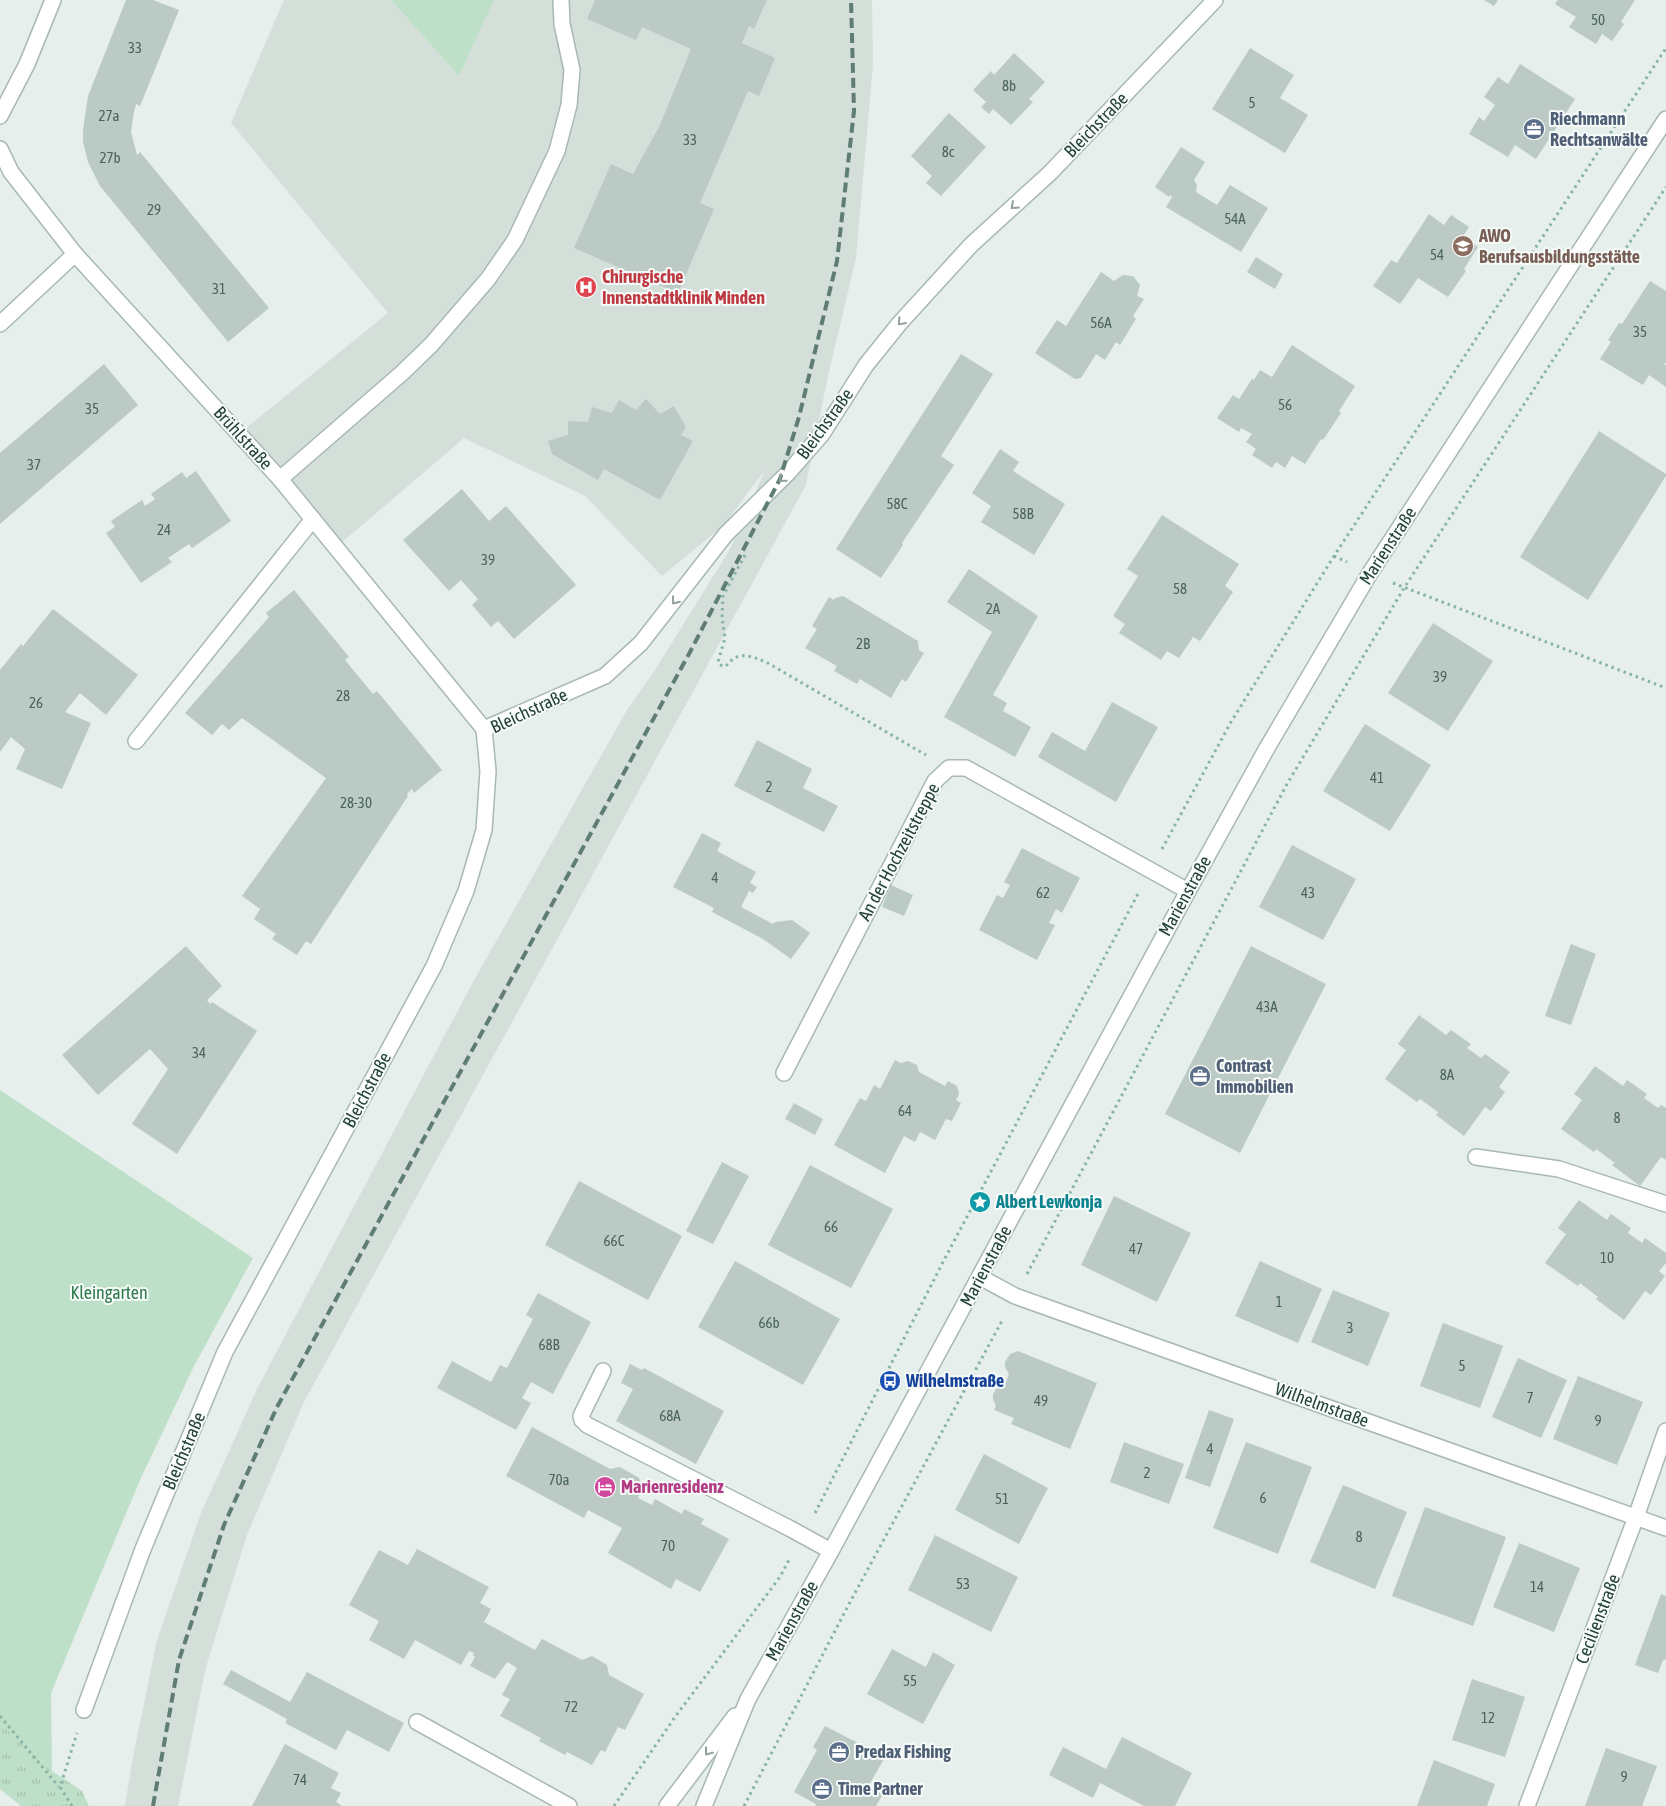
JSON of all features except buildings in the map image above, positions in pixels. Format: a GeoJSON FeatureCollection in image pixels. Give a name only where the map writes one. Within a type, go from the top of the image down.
{"type":"FeatureCollection","features":[{"type":"Feature","properties":{"kind":"street"},"geometry":{"type":"LineString","coordinates":[[0,116],[28,64],[52,0]]}},
{"type":"Feature","properties":{"kind":"street"},"geometry":{"type":"LineString","coordinates":[[280,479],[402,373],[431,345],[488,278],[515,240],[556,151],[569,105],[572,70],[562,24],[561,0]]}},
{"type":"Feature","properties":{"kind":"street","name":"Bleichstraße"},"geometry":{"type":"LineString","coordinates":[[84,1710],[143,1549],[225,1352],[434,966],[466,891],[484,830],[488,771],[484,729],[605,676],[641,643],[726,534],[787,474],[822,434],[866,365],[899,324],[971,245],[1050,173],[1215,0]]}},
{"type":"Feature","properties":{"kind":"street","name":"Marienstraße"},"geometry":{"type":"LineString","coordinates":[[704,1806],[748,1699],[831,1551],[1188,891],[1268,748],[1370,573],[1664,128]]}},
{"type":"Feature","properties":{"kind":"street","name":"Brühlstraße"},"geometry":{"type":"LineString","coordinates":[[0,149],[10,172],[75,254],[280,479],[484,729]]}},
{"type":"Feature","properties":{"kind":"street"},"geometry":{"type":"LineString","coordinates":[[0,324],[75,254]]}},
{"type":"Feature","properties":{"kind":"street"},"geometry":{"type":"LineString","coordinates":[[136,741],[313,518]]}},
{"type":"Feature","properties":{"kind":"street","name":"An der Hochzeitstreppe"},"geometry":{"type":"LineString","coordinates":[[784,1073],[935,781],[949,768],[966,768],[1188,891]]}},
{"type":"Feature","properties":{"kind":"street"},"geometry":{"type":"LineString","coordinates":[[1476,1157],[1559,1170],[1666,1204]]}},
{"type":"Feature","properties":{"kind":"street","name":"Wilhelmstraße"},"geometry":{"type":"LineString","coordinates":[[980,1277],[1015,1296],[1666,1528]]}},
{"type":"Feature","properties":{"kind":"street"},"geometry":{"type":"LineString","coordinates":[[603,1371],[581,1416],[587,1425],[831,1551]]}},
{"type":"Feature","properties":{"kind":"street","name":"Cecilienstraße"},"geometry":{"type":"LineString","coordinates":[[1527,1806],[1636,1517],[1666,1431]]}},
{"type":"Feature","properties":{"kind":"street","name":"Marienstraße"},"geometry":{"type":"LineString","coordinates":[[667,1806],[748,1699]]}},
{"type":"Feature","properties":{"kind":"street"},"geometry":{"type":"LineString","coordinates":[[416,1722],[569,1806]]}},
{"type":"Feature","properties":{"kind":"path"},"geometry":{"type":"LineString","coordinates":[[614,1806],[675,1718],[780,1577],[804,1536],[943,1262],[1230,722],[1334,556],[1666,48]]}},
{"type":"Feature","properties":{"kind":"path"},"geometry":{"type":"LineString","coordinates":[[744,1806],[849,1604],[1287,784],[1404,588],[1666,187]]}},
{"type":"Feature","properties":{"kind":"path"},"geometry":{"type":"LineString","coordinates":[[1334,556],[1404,588],[1666,688]]}},
{"type":"Feature","properties":{"kind":"path"},"geometry":{"type":"LineString","coordinates":[[724,596],[722,618],[725,638],[718,662],[722,666],[726,666],[740,655],[749,655],[766,662],[949,768]]}},
{"type":"Feature","properties":{"kind":"path"},"geometry":{"type":"LineString","coordinates":[[60,1787],[84,1710]]}},
{"type":"Feature","properties":{"kind":"path"},"geometry":{"type":"LineString","coordinates":[[0,1716],[60,1787],[72,1806]]}},
{"type":"Feature","properties":{"kind":"shaded area","name":"Chirurgische Innenstadtklinik Minden"},"geometry":{"type":"Polygon","coordinates":[[[284,0],[391,0],[459,76],[494,0],[872,0],[873,64],[856,258],[828,376],[806,485],[303,1404],[247,1535],[206,1667],[178,1806],[125,1806],[157,1640],[201,1513],[259,1385],[473,982],[627,710],[655,670],[730,549],[765,470],[723,526],[662,576],[585,496],[464,438],[340,544],[246,428],[388,313],[231,123],[284,0]]]}},
{"type":"Feature","properties":{"kind":"green space"},"geometry":{"type":"Polygon","coordinates":[[[391,0],[494,0],[459,76],[391,0]]]}},
{"type":"Feature","properties":{"kind":"green space","name":"Kleingarten"},"geometry":{"type":"Polygon","coordinates":[[[0,1090],[253,1258],[194,1366],[140,1480],[51,1693],[52,1771],[0,1723],[0,1090]]]}},
{"type":"Feature","properties":{"kind":"green space"},"geometry":{"type":"Polygon","coordinates":[[[0,1723],[52,1771],[82,1791],[89,1806],[21,1806],[0,1789],[0,1723]]]}},
{"type":"Feature","properties":{"kind":"railway"},"geometry":{"type":"LineString","coordinates":[[153,1806],[179,1660],[224,1525],[277,1407],[690,652],[780,479],[799,417],[837,261],[854,111],[851,0]]}},
{"type":"Feature","properties":{"kind":"place","name":"Riechmann Rechtsanwälte"},"geometry":{"type":"Point","coordinates":[1534,129]}},
{"type":"Feature","properties":{"kind":"place","name":"AWO Berufsausbildungsstätte"},"geometry":{"type":"Point","coordinates":[1463,246]}},
{"type":"Feature","properties":{"kind":"place","name":"Chirurgische Innenstadtklinik Minden"},"geometry":{"type":"Point","coordinates":[586,287]}},
{"type":"Feature","properties":{"kind":"place","name":"Contrast Immobilien"},"geometry":{"type":"Point","coordinates":[1200,1076]}},
{"type":"Feature","properties":{"kind":"place","name":"Albert Lewkonja"},"geometry":{"type":"Point","coordinates":[980,1202]}},
{"type":"Feature","properties":{"kind":"place","name":"Wilhelmstraße"},"geometry":{"type":"Point","coordinates":[890,1381]}},
{"type":"Feature","properties":{"kind":"place","name":"Marienresidenz"},"geometry":{"type":"Point","coordinates":[605,1487]}},
{"type":"Feature","properties":{"kind":"place","name":"Predax Fishing"},"geometry":{"type":"Point","coordinates":[839,1752]}},
{"type":"Feature","properties":{"kind":"place","name":"Time Partner"},"geometry":{"type":"Point","coordinates":[822,1789]}}]}
